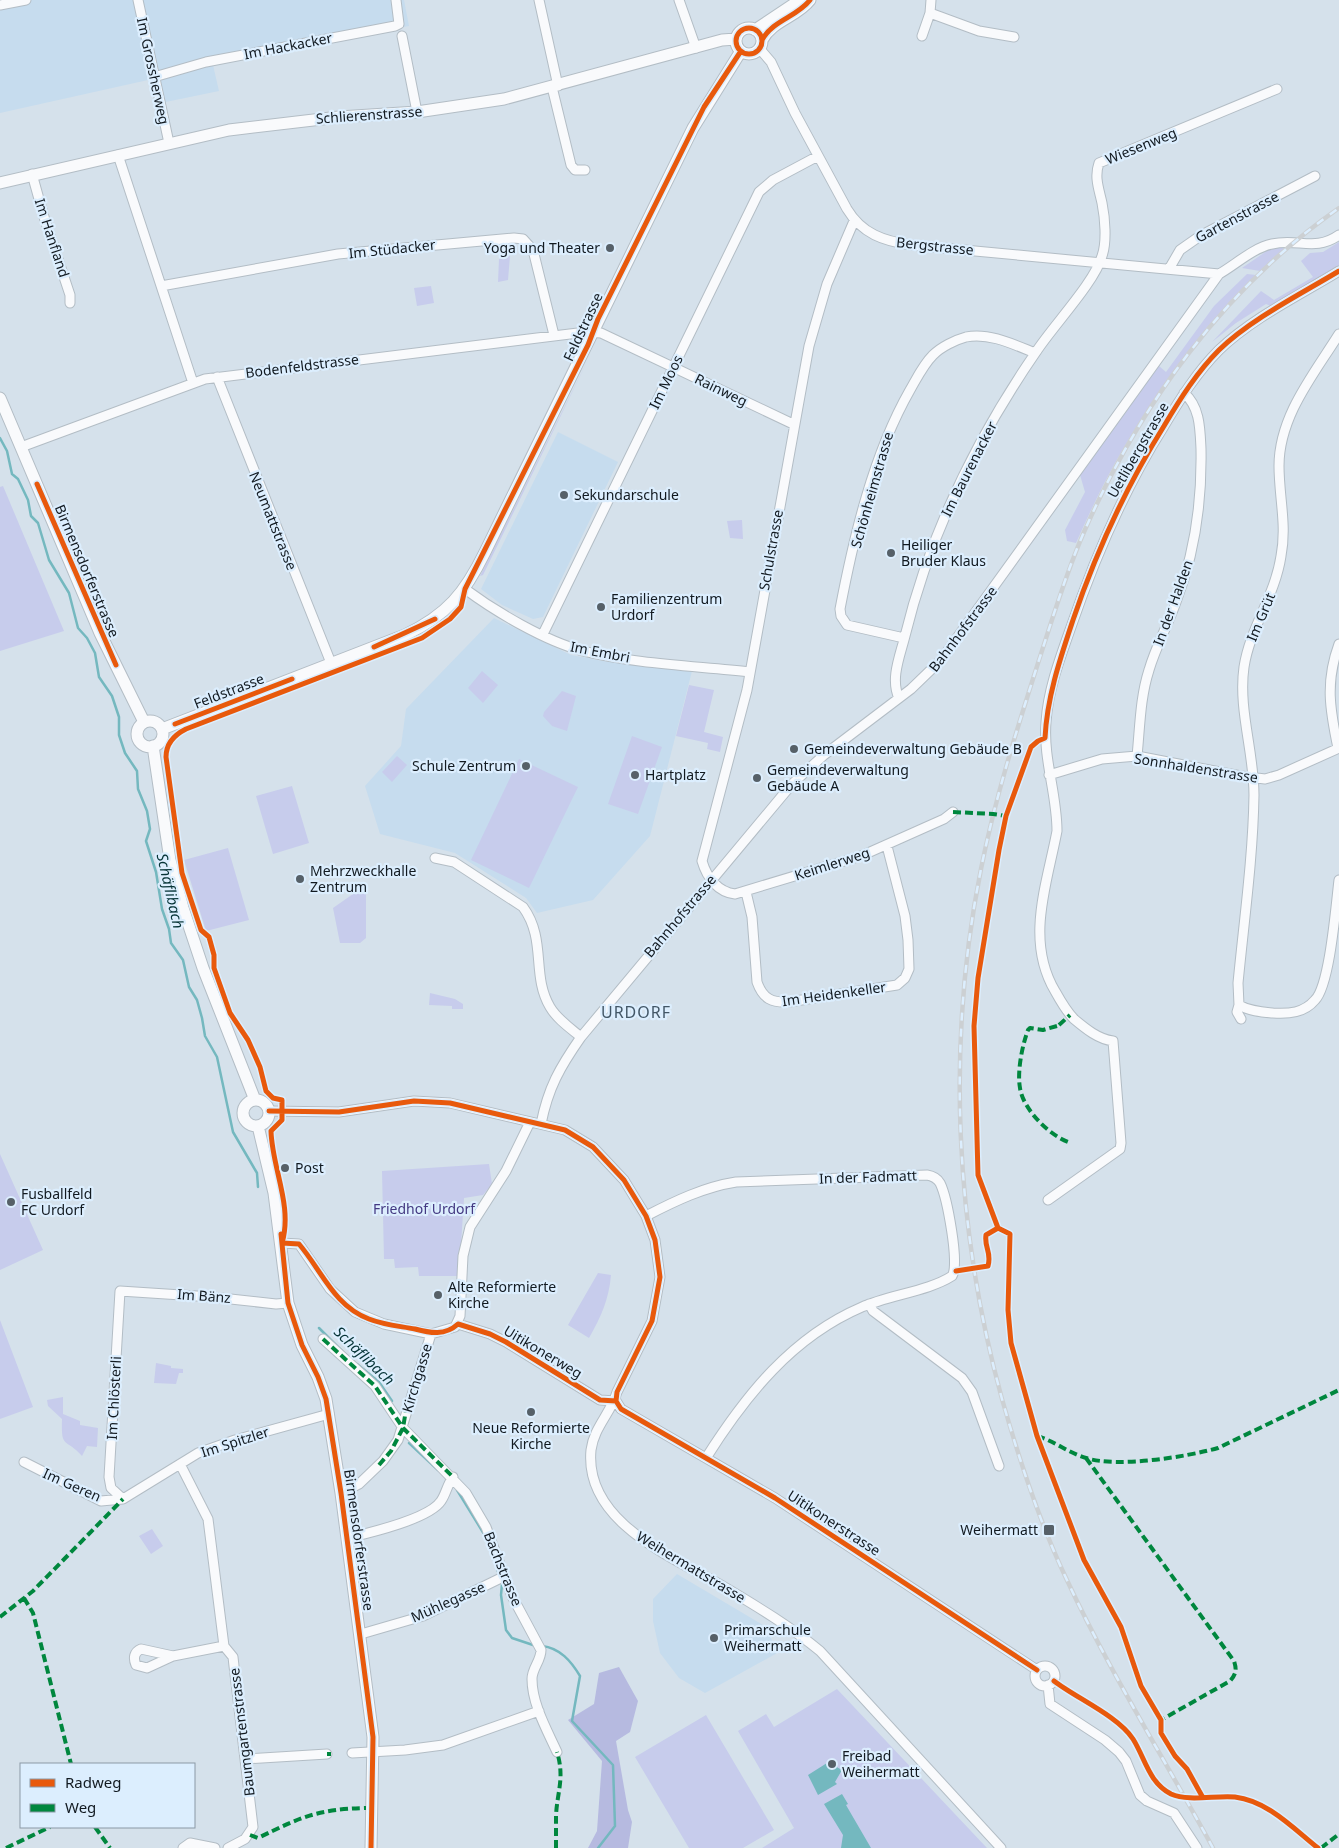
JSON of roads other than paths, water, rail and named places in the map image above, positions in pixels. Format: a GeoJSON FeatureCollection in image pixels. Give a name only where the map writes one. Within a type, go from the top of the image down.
{"type":"FeatureCollection","features":[{"type":"Feature","properties":{"kind":"main road"},"geometry":{"type":"LineString","coordinates":[[800,0],[755,30],[743,29],[736,39],[741,51],[749,54],[760,44],[765,34],[782,20],[806,6],[810,0]]}},
{"type":"Feature","properties":{"kind":"main road"},"geometry":{"type":"LineString","coordinates":[[755,30],[760,44]]}},
{"type":"Feature","properties":{"kind":"main road","name":"Schlierenstrasse"},"geometry":{"type":"LineString","coordinates":[[0,183],[32,174],[229,130],[284,122],[416,112],[504,99],[555,87],[722,40],[736,39]]}},
{"type":"Feature","properties":{"kind":"main road","name":"Feldstrasse"},"geometry":{"type":"LineString","coordinates":[[162,729],[421,627],[443,613],[465,589],[693,128],[741,51]]}},
{"type":"Feature","properties":{"kind":"main road","name":"Birmensdorferstrasse"},"geometry":{"type":"LineString","coordinates":[[0,398],[100,633],[144,722]]}},
{"type":"Feature","properties":{"kind":"main road"},"geometry":{"type":"LineString","coordinates":[[144,722],[154,722],[162,729],[162,740],[153,746],[142,744],[138,739],[137,731],[144,722]]}},
{"type":"Feature","properties":{"kind":"main road"},"geometry":{"type":"LineString","coordinates":[[153,746],[170,860],[180,900],[203,968],[255,1100],[265,1103],[269,1111],[266,1122],[258,1126]]}},
{"type":"Feature","properties":{"kind":"main road","name":"Birmensdorferstrasse"},"geometry":{"type":"LineString","coordinates":[[255,1100],[247,1104],[244,1116],[249,1124],[258,1126],[274,1193],[282,1243],[288,1303],[302,1345],[323,1390],[329,1414],[361,1634],[373,1751],[371,1848]]}},
{"type":"Feature","properties":{"kind":"street"},"geometry":{"type":"LineString","coordinates":[[0,5],[26,0]]}},
{"type":"Feature","properties":{"kind":"street","name":"Im Grossherweg"},"geometry":{"type":"LineString","coordinates":[[138,0],[169,143]]}},
{"type":"Feature","properties":{"kind":"street","name":"Im Hackacker"},"geometry":{"type":"LineString","coordinates":[[154,77],[206,62],[395,26],[399,24],[396,0]]}},
{"type":"Feature","properties":{"kind":"street"},"geometry":{"type":"LineString","coordinates":[[539,0],[571,165],[575,170],[585,170]]}},
{"type":"Feature","properties":{"kind":"street"},"geometry":{"type":"LineString","coordinates":[[679,0],[696,48]]}},
{"type":"Feature","properties":{"kind":"street"},"geometry":{"type":"LineString","coordinates":[[922,36],[930,14],[930,0]]}},
{"type":"Feature","properties":{"kind":"street"},"geometry":{"type":"LineString","coordinates":[[930,14],[979,31],[1014,37]]}},
{"type":"Feature","properties":{"kind":"street"},"geometry":{"type":"LineString","coordinates":[[402,36],[416,112]]}},
{"type":"Feature","properties":{"kind":"street","name":"Bergstrasse"},"geometry":{"type":"LineString","coordinates":[[760,44],[818,156],[854,220],[869,233],[892,242],[1218,274]]}},
{"type":"Feature","properties":{"kind":"street","name":"Wiesenweg"},"geometry":{"type":"LineString","coordinates":[[1099,263],[1103,256],[1104,218],[1096,172],[1099,163],[1277,89]]}},
{"type":"Feature","properties":{"kind":"street"},"geometry":{"type":"LineString","coordinates":[[118,155],[193,383]]}},
{"type":"Feature","properties":{"kind":"street","name":"Im Moos"},"geometry":{"type":"LineString","coordinates":[[542,634],[759,192],[779,176],[818,156]]}},
{"type":"Feature","properties":{"kind":"street","name":"Im Hanfland"},"geometry":{"type":"LineString","coordinates":[[32,174],[44,217],[70,294],[70,303]]}},
{"type":"Feature","properties":{"kind":"street","name":"Gartenstrasse"},"geometry":{"type":"LineString","coordinates":[[1169,269],[1180,250],[1194,239],[1315,176]]}},
{"type":"Feature","properties":{"kind":"street","name":"Schulstrasse"},"geometry":{"type":"LineString","coordinates":[[711,880],[703,866],[702,855],[724,783],[750,672],[793,424],[815,321],[827,284],[854,220]]}},
{"type":"Feature","properties":{"kind":"street","name":"Bahnhofstrasse"},"geometry":{"type":"LineString","coordinates":[[541,1124],[548,1090],[564,1061],[581,1037],[792,784],[824,755],[926,677],[946,653],[1218,274],[1262,247],[1271,244],[1315,245],[1331,241],[1339,235]]}},
{"type":"Feature","properties":{"kind":"street","name":"Im Stüdacker"},"geometry":{"type":"LineString","coordinates":[[161,286],[338,254],[514,238],[523,239],[534,250],[554,335]]}},
{"type":"Feature","properties":{"kind":"street","name":"Im Baurenacker"},"geometry":{"type":"LineString","coordinates":[[899,698],[894,681],[918,583],[938,529],[992,422],[1036,352],[1099,263]]}},
{"type":"Feature","properties":{"kind":"street","name":"Uetlibergstrasse"},"geometry":{"type":"LineString","coordinates":[[1048,1200],[1120,1149],[1121,1143],[1113,1041],[1102,1040],[1070,1015],[1045,971],[1039,921],[1057,831],[1045,738],[1047,709],[1076,611],[1117,508],[1139,465],[1184,393],[1219,350],[1234,337],[1339,271]]}},
{"type":"Feature","properties":{"kind":"street","name":"Bodenfeldstrasse"},"geometry":{"type":"LineString","coordinates":[[21,447],[193,383],[217,377],[554,335],[593,332]]}},
{"type":"Feature","properties":{"kind":"street","name":"Rainweg"},"geometry":{"type":"LineString","coordinates":[[593,332],[600,333],[793,424]]}},
{"type":"Feature","properties":{"kind":"street","name":"Im Grüt"},"geometry":{"type":"LineString","coordinates":[[1240,1019],[1237,1012],[1240,1005],[1238,983],[1253,778],[1243,682],[1250,640],[1270,596],[1281,558],[1284,531],[1279,466],[1281,443],[1295,406],[1339,334]]}},
{"type":"Feature","properties":{"kind":"street","name":"Schönheimstrasse"},"geometry":{"type":"LineString","coordinates":[[904,638],[847,625],[841,616],[840,610],[871,485],[889,428],[920,372],[933,354],[950,344],[967,337],[984,336],[1036,352]]}},
{"type":"Feature","properties":{"kind":"street","name":"Neumattstrasse"},"geometry":{"type":"LineString","coordinates":[[217,377],[331,663]]}},
{"type":"Feature","properties":{"kind":"street","name":"In der Halden"},"geometry":{"type":"LineString","coordinates":[[1136,756],[1145,685],[1154,654],[1187,572],[1198,514],[1201,468],[1199,423],[1196,407],[1184,393]]}},
{"type":"Feature","properties":{"kind":"street","name":"Im Embri"},"geometry":{"type":"LineString","coordinates":[[465,589],[495,610],[562,644],[601,655],[750,672]]}},
{"type":"Feature","properties":{"kind":"street"},"geometry":{"type":"LineString","coordinates":[[1339,644],[1329,684],[1339,748]]}},
{"type":"Feature","properties":{"kind":"street","name":"Sonnhaldenstrasse"},"geometry":{"type":"LineString","coordinates":[[1049,774],[1102,759],[1136,756],[1265,779],[1279,775],[1339,748]]}},
{"type":"Feature","properties":{"kind":"street","name":"Keimlerweg"},"geometry":{"type":"LineString","coordinates":[[711,880],[725,893],[746,892],[841,863],[887,846],[944,819],[953,812]]}},
{"type":"Feature","properties":{"kind":"street","name":"Im Heidenkeller"},"geometry":{"type":"LineString","coordinates":[[746,892],[750,907],[758,982],[761,992],[773,1002],[789,1002],[897,985],[904,978],[909,968],[908,940],[905,916],[887,846]]}},
{"type":"Feature","properties":{"kind":"street"},"geometry":{"type":"LineString","coordinates":[[435,858],[454,862],[522,907],[530,918],[537,934],[542,987],[548,1004],[557,1016],[581,1037]]}},
{"type":"Feature","properties":{"kind":"street"},"geometry":{"type":"LineString","coordinates":[[1240,1005],[1259,1011],[1285,1014],[1298,1012],[1316,999],[1324,982],[1339,880]]}},
{"type":"Feature","properties":{"kind":"street"},"geometry":{"type":"LineString","coordinates":[[269,1111],[356,1111],[426,1101],[450,1103],[530,1122],[506,1171],[470,1227],[462,1256],[458,1324]]}},
{"type":"Feature","properties":{"kind":"street","name":"Weihermattstrasse"},"geometry":{"type":"LineString","coordinates":[[530,1122],[565,1130],[593,1147],[624,1180],[646,1216],[655,1240],[660,1277],[652,1321],[617,1392],[616,1401],[596,1430],[591,1451],[596,1487],[614,1515],[642,1539],[728,1589],[800,1635],[820,1651],[1001,1848]]}},
{"type":"Feature","properties":{"kind":"street","name":"In der Fadmatt"},"geometry":{"type":"LineString","coordinates":[[646,1216],[690,1195],[720,1184],[736,1182],[916,1175],[934,1177],[939,1182],[943,1194],[956,1259],[956,1271],[946,1280],[869,1304],[841,1318],[795,1346],[750,1394],[706,1458]]}},
{"type":"Feature","properties":{"kind":"street"},"geometry":{"type":"LineString","coordinates":[[282,1243],[299,1244],[330,1289],[355,1312],[384,1324],[431,1334]]}},
{"type":"Feature","properties":{"kind":"street","name":"Im Bänz"},"geometry":{"type":"LineString","coordinates":[[120,1291],[212,1297],[276,1304],[288,1303]]}},
{"type":"Feature","properties":{"kind":"street","name":"Im Chlösterli"},"geometry":{"type":"LineString","coordinates":[[120,1291],[109,1477],[111,1488],[123,1499]]}},
{"type":"Feature","properties":{"kind":"street"},"geometry":{"type":"LineString","coordinates":[[869,1304],[873,1311],[962,1378],[972,1392],[999,1466]]}},
{"type":"Feature","properties":{"kind":"street","name":"Uitikonerweg"},"geometry":{"type":"LineString","coordinates":[[458,1324],[490,1334],[506,1342],[600,1400],[616,1401]]}},
{"type":"Feature","properties":{"kind":"street","name":"Kirchgasse"},"geometry":{"type":"LineString","coordinates":[[341,1493],[355,1488],[383,1461],[398,1440],[404,1428],[406,1410],[431,1334],[458,1324]]}},
{"type":"Feature","properties":{"kind":"street","name":"Bachstrasse"},"geometry":{"type":"LineString","coordinates":[[323,1338],[375,1386],[404,1428],[451,1480],[466,1493],[486,1527],[501,1578],[540,1646],[541,1656],[533,1671],[532,1680],[539,1711],[557,1752]]}},
{"type":"Feature","properties":{"kind":"street","name":"Uitikonerstrasse"},"geometry":{"type":"LineString","coordinates":[[616,1401],[621,1409],[840,1539],[1037,1670]]}},
{"type":"Feature","properties":{"kind":"street","name":"Im Spitzler"},"geometry":{"type":"LineString","coordinates":[[123,1499],[198,1453],[235,1440],[329,1414]]}},
{"type":"Feature","properties":{"kind":"street","name":"Im Geren"},"geometry":{"type":"LineString","coordinates":[[24,1462],[101,1501],[123,1499]]}},
{"type":"Feature","properties":{"kind":"street","name":"Baumgartenstrasse"},"geometry":{"type":"LineString","coordinates":[[180,1464],[208,1519],[224,1646],[233,1657],[253,1827],[245,1839],[228,1848]]}},
{"type":"Feature","properties":{"kind":"street"},"geometry":{"type":"LineString","coordinates":[[348,1538],[386,1529],[428,1511],[440,1502],[451,1480]]}},
{"type":"Feature","properties":{"kind":"street","name":"Mühlegasse"},"geometry":{"type":"LineString","coordinates":[[361,1634],[423,1616],[501,1578]]}},
{"type":"Feature","properties":{"kind":"street"},"geometry":{"type":"LineString","coordinates":[[173,1656],[224,1646]]}},
{"type":"Feature","properties":{"kind":"street","name":"Uitikonerstrasse"},"geometry":{"type":"LineString","coordinates":[[1046,1666],[1054,1671],[1055,1678],[1048,1685],[1037,1682],[1035,1676],[1037,1670],[1046,1666]]}},
{"type":"Feature","properties":{"kind":"street"},"geometry":{"type":"LineString","coordinates":[[1048,1685],[1050,1704],[1105,1740],[1119,1752],[1126,1761],[1140,1795],[1147,1801],[1174,1813],[1197,1848]]}},
{"type":"Feature","properties":{"kind":"street"},"geometry":{"type":"LineString","coordinates":[[352,1753],[405,1750],[443,1745],[539,1711]]}},
{"type":"Feature","properties":{"kind":"street"},"geometry":{"type":"LineString","coordinates":[[245,1759],[327,1754]]}},
{"type":"Feature","properties":{"kind":"street"},"geometry":{"type":"LineString","coordinates":[[183,1848],[186,1844],[196,1843],[215,1848]]}},
{"type":"Feature","properties":{"kind":"waterway","name":"Schäflibach"},"geometry":{"type":"LineString","coordinates":[[0,438],[7,451],[12,474],[18,479],[28,500],[31,516],[38,523],[49,560],[69,593],[78,628],[87,638],[95,653],[99,677],[112,696],[119,717],[119,735],[125,753],[137,771],[138,789],[147,811],[150,829],[146,841],[156,872],[162,909],[169,929],[171,943],[183,960],[189,987],[197,1000],[205,1036],[217,1057],[233,1132],[257,1173],[258,1187]]}},
{"type":"Feature","properties":{"kind":"waterway","name":"Schäflibach"},"geometry":{"type":"LineString","coordinates":[[319,1328],[342,1351]]}},
{"type":"Feature","properties":{"kind":"waterway","name":"Schäflibach"},"geometry":{"type":"LineString","coordinates":[[357,1364],[379,1382],[392,1401]]}},
{"type":"Feature","properties":{"kind":"waterway","name":"Schäflibach"},"geometry":{"type":"LineString","coordinates":[[409,1443],[438,1470]]}},
{"type":"Feature","properties":{"kind":"waterway","name":"Schäflibach"},"geometry":{"type":"LineString","coordinates":[[457,1490],[484,1534]]}},
{"type":"Feature","properties":{"kind":"waterway","name":"Schäflibach"},"geometry":{"type":"LineString","coordinates":[[496,1565],[502,1584],[501,1595],[506,1630],[512,1638],[536,1646]]}},
{"type":"Feature","properties":{"kind":"waterway","name":"Schäflibach"},"geometry":{"type":"LineString","coordinates":[[542,1646],[560,1652],[573,1665],[580,1676],[572,1721],[613,1765],[615,1826],[598,1848]]}},
{"type":"Feature","properties":{"kind":"railway"},"geometry":{"type":"LineString","coordinates":[[1213,1848],[1118,1681],[1066,1578],[1038,1512],[1002,1399],[986,1334],[974,1269],[965,1202],[960,1068],[963,1001],[970,935],[981,869],[1000,790],[1066,579],[1077,548],[1106,485],[1131,439],[1189,352],[1259,274],[1298,239],[1339,208]]}},
{"type":"Feature","properties":{"kind":"place","name":"Yoga und Theater"},"geometry":{"type":"Point","coordinates":[610,248]}},
{"type":"Feature","properties":{"kind":"place","name":"Sekundarschule"},"geometry":{"type":"Point","coordinates":[564,495]}},
{"type":"Feature","properties":{"kind":"place","name":"Heiliger Bruder Klaus"},"geometry":{"type":"Point","coordinates":[891,553]}},
{"type":"Feature","properties":{"kind":"place","name":"Familienzentrum Urdorf"},"geometry":{"type":"Point","coordinates":[601,607]}},
{"type":"Feature","properties":{"kind":"place","name":"Gemeindeverwaltung Gebäude B"},"geometry":{"type":"Point","coordinates":[794,749]}},
{"type":"Feature","properties":{"kind":"place","name":"Schule Zentrum"},"geometry":{"type":"Point","coordinates":[526,766]}},
{"type":"Feature","properties":{"kind":"place","name":"Hartplatz"},"geometry":{"type":"Point","coordinates":[635,775]}},
{"type":"Feature","properties":{"kind":"place","name":"Gemeindeverwaltung Gebäude A"},"geometry":{"type":"Point","coordinates":[757,778]}},
{"type":"Feature","properties":{"kind":"place","name":"Mehrzweckhalle Zentrum"},"geometry":{"type":"Point","coordinates":[300,879]}},
{"type":"Feature","properties":{"kind":"place","name":"Post"},"geometry":{"type":"Point","coordinates":[285,1168]}},
{"type":"Feature","properties":{"kind":"place","name":"Fusballfeld FC Urdorf"},"geometry":{"type":"Point","coordinates":[11,1202]}},
{"type":"Feature","properties":{"kind":"place","name":"Alte Reformierte Kirche"},"geometry":{"type":"Point","coordinates":[438,1295]}},
{"type":"Feature","properties":{"kind":"place","name":"Neue Reformierte Kirche"},"geometry":{"type":"Point","coordinates":[531,1412]}},
{"type":"Feature","properties":{"kind":"place","name":"Weihermatt"},"geometry":{"type":"Point","coordinates":[1049,1530]}},
{"type":"Feature","properties":{"kind":"place","name":"Primarschule Weihermatt"},"geometry":{"type":"Point","coordinates":[714,1638]}},
{"type":"Feature","properties":{"kind":"place","name":"Freibad Weihermatt"},"geometry":{"type":"Point","coordinates":[832,1764]}},
{"type":"Feature","properties":{"kind":"district","name":"URDORF"},"geometry":{"type":"Point","coordinates":[636,1012]}},
{"type":"Feature","properties":{"kind":"park label","name":"Friedhof Urdorf"},"geometry":{"type":"Point","coordinates":[424,1209]}}]}
